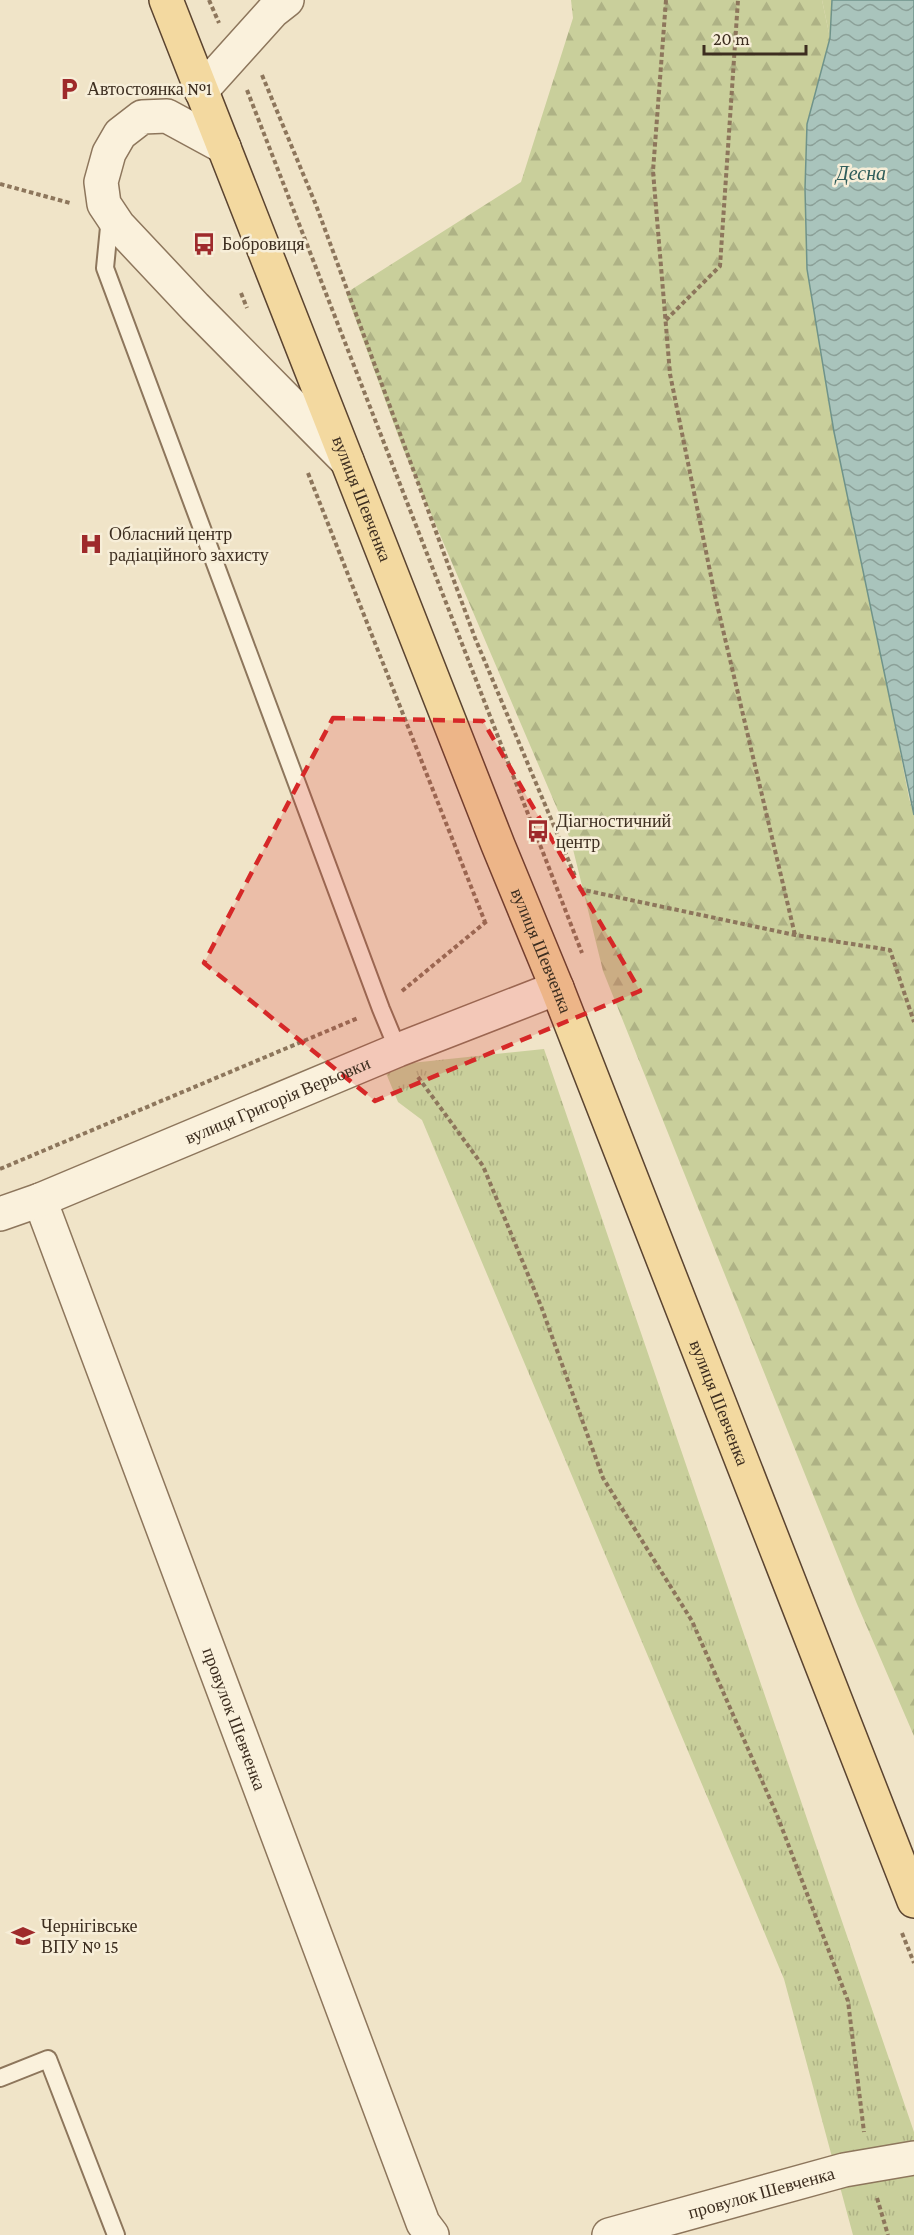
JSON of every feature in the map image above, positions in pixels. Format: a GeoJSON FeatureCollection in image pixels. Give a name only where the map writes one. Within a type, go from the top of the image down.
{"type":"FeatureCollection","features":[{"type":"Feature","properties":{"kind":"main road","name":"вулиця Шевченка"},"geometry":{"type":"LineString","coordinates":[[166,0],[498,845],[557,988],[914,1901]]}},
{"type":"Feature","properties":{"kind":"street"},"geometry":{"type":"LineString","coordinates":[[201,91],[273,11],[287,0]]}},
{"type":"Feature","properties":{"kind":"street"},"geometry":{"type":"LineString","coordinates":[[224,147],[167,116],[142,117],[120,134],[109,153],[101,182],[104,204],[118,225],[195,307],[347,461]]}},
{"type":"Feature","properties":{"kind":"street","name":"вулиця Григорія Верьовки"},"geometry":{"type":"LineString","coordinates":[[0,1214],[40,1200],[398,1050],[557,988]]}},
{"type":"Feature","properties":{"kind":"street","name":"провулок Шевченка"},"geometry":{"type":"LineString","coordinates":[[40,1200],[423,2223],[432,2235]]}},
{"type":"Feature","properties":{"kind":"street","name":"провулок Шевченка"},"geometry":{"type":"LineString","coordinates":[[609,2235],[844,2170],[914,2158]]}},
{"type":"Feature","properties":{"kind":"lane"},"geometry":{"type":"LineString","coordinates":[[111,214],[105,268],[398,1050]]}},
{"type":"Feature","properties":{"kind":"lane"},"geometry":{"type":"LineString","coordinates":[[0,2078],[48,2059],[116,2235]]}},
{"type":"Feature","properties":{"kind":"path"},"geometry":{"type":"LineString","coordinates":[[666,0],[653,171],[670,374],[715,596],[795,935]]}},
{"type":"Feature","properties":{"kind":"path"},"geometry":{"type":"LineString","coordinates":[[666,320],[720,266],[738,0]]}},
{"type":"Feature","properties":{"kind":"path"},"geometry":{"type":"LineString","coordinates":[[247,40],[316,205],[475,638],[575,876]]}},
{"type":"Feature","properties":{"kind":"path"},"geometry":{"type":"LineString","coordinates":[[0,184],[111,214]]}},
{"type":"Feature","properties":{"kind":"path"},"geometry":{"type":"LineString","coordinates":[[240,289],[248,311]]}},
{"type":"Feature","properties":{"kind":"path"},"geometry":{"type":"LineString","coordinates":[[305,465],[485,922]]}},
{"type":"Feature","properties":{"kind":"path"},"geometry":{"type":"LineString","coordinates":[[579,889],[795,935],[890,950],[914,1022]]}},
{"type":"Feature","properties":{"kind":"path"},"geometry":{"type":"LineString","coordinates":[[0,1168],[381,1009],[493,916]]}},
{"type":"Feature","properties":{"kind":"path"},"geometry":{"type":"LineString","coordinates":[[398,1050],[483,1166],[541,1306],[603,1478],[692,1620],[777,1815],[848,2001],[868,2166],[888,2235]]}},
{"type":"Feature","properties":{"kind":"highlighted area"},"geometry":{"type":"Polygon","coordinates":[[[333,718],[483,721],[640,991],[375,1101],[204,963],[333,718]]]}},
{"type":"Feature","properties":{"kind":"green space"},"geometry":{"type":"Polygon","coordinates":[[[571,0],[822,0],[830,38],[807,124],[805,189],[807,269],[914,815],[914,1736],[857,1604],[603,971],[571,841],[402,446],[346,293],[521,182],[573,18],[571,0]]]}},
{"type":"Feature","properties":{"kind":"green space"},"geometry":{"type":"Polygon","coordinates":[[[822,0],[832,0],[830,38],[822,0]]]}},
{"type":"Feature","properties":{"kind":"green space"},"geometry":{"type":"Polygon","coordinates":[[[544,1049],[914,2132],[914,2235],[853,2235],[784,1979],[422,1120],[398,1102],[383,1066],[544,1049]]]}},
{"type":"Feature","properties":{"kind":"water","name":"Десна"},"geometry":{"type":"Polygon","coordinates":[[[832,0],[914,0],[914,815],[834,432],[807,269],[805,189],[807,124],[830,38],[832,0]]]}},
{"type":"Feature","properties":{"kind":"place","name":"Автостоянка №1"},"geometry":{"type":"Point","coordinates":[69,89]}},
{"type":"Feature","properties":{"kind":"place","name":"Бобровиця"},"geometry":{"type":"Point","coordinates":[204,244]}},
{"type":"Feature","properties":{"kind":"place","name":"Обласний центр радіаційного захисту"},"geometry":{"type":"Point","coordinates":[91,544]}},
{"type":"Feature","properties":{"kind":"place","name":"Діагностичний центр"},"geometry":{"type":"Point","coordinates":[538,831]}},
{"type":"Feature","properties":{"kind":"place","name":"Чернігівське ВПУ № 15"},"geometry":{"type":"Point","coordinates":[23,1936]}}]}
